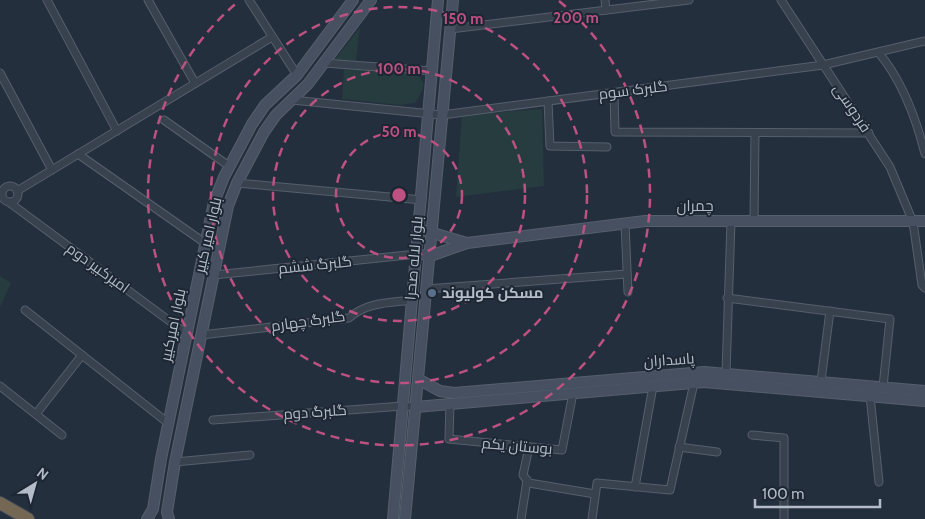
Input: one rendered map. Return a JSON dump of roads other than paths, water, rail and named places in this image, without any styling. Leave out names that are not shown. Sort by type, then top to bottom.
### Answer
[{"type":"highway","points":[[0,503],[28,519]]},
{"type":"main road","name":"بلوار امیرکبیر","points":[[147,519],[153,509],[168,423],[214,202],[229,166],[252,124],[266,105],[297,75],[353,0]]},
{"type":"main road","name":"بلوار امیر کبیر","points":[[169,519],[167,512],[175,462],[228,206],[237,183],[264,132],[276,115],[292,100],[324,63],[371,0]]},
{"type":"main road","name":"بلوار لاله صحرا","points":[[393,519],[420,230],[438,0]]},
{"type":"main road","name":"بلوار لاله صحرا","points":[[405,519],[453,0]]},
{"type":"main road","points":[[214,202],[228,206]]},
{"type":"main road","name":"چمران","points":[[417,254],[430,256],[467,243],[645,221],[925,221]]},
{"type":"main road","name":"چمران","points":[[420,230],[432,231],[467,243]]},
{"type":"main road","name":"پاسداران","points":[[416,407],[704,372],[925,391]]},
{"type":"main road","name":"پاسداران","points":[[418,380],[440,390],[454,393],[733,383],[925,401]]},
{"type":"street","points":[[47,0],[117,130]]},
{"type":"street","points":[[148,0],[196,83]]},
{"type":"street","points":[[249,0],[297,75]]},
{"type":"street","points":[[605,0],[606,10]]},
{"type":"street","points":[[450,29],[689,0]]},
{"type":"street","name":"فردوسی","points":[[781,0],[890,167],[913,222],[922,285],[925,288]]},
{"type":"street","points":[[17,191],[272,36]]},
{"type":"street","name":"گلبرک سوم","points":[[292,100],[442,115],[823,66],[925,41]]},
{"type":"street","points":[[879,53],[895,73],[920,134],[925,154]]},
{"type":"street","points":[[324,63],[433,71]]},
{"type":"street","points":[[0,73],[52,170]]},
{"type":"street","points":[[614,93],[615,132],[869,133]]},
{"type":"street","points":[[548,101],[550,146],[607,147]]},
{"type":"street","points":[[164,120],[229,166]]},
{"type":"street","points":[[754,221],[755,133]]},
{"type":"street","points":[[78,154],[205,243]]},
{"type":"street","points":[[237,183],[422,200]]},
{"type":"street","points":[[3,185],[14,187],[17,191],[17,199],[10,203],[1,196],[3,185]]},
{"type":"street","name":"امیرکبیر دوم","points":[[10,203],[187,334]]},
{"type":"street","points":[[726,373],[731,221]]},
{"type":"street","points":[[625,224],[628,292]]},
{"type":"street","name":"گلبرگ ششم","points":[[214,275],[417,254]]},
{"type":"street","points":[[426,289],[627,274]]},
{"type":"street","points":[[727,298],[890,318],[884,387]]},
{"type":"street","name":"گلبرگ چهارم","points":[[201,335],[349,318],[358,310],[375,304],[412,300]]},
{"type":"street","points":[[25,310],[168,423]]},
{"type":"street","points":[[821,381],[830,311]]},
{"type":"street","points":[[36,414],[82,355]]},
{"type":"street","points":[[592,519],[596,483],[670,490],[694,383]]},
{"type":"street","points":[[0,386],[62,435]]},
{"type":"street","points":[[635,486],[653,386]]},
{"type":"street","name":"بوستان یکم","points":[[450,403],[449,440],[562,450],[573,388]]},
{"type":"street","points":[[870,396],[879,482]]},
{"type":"street","name":"گلبرگ دوم","points":[[214,420],[403,406],[416,407]]},
{"type":"street","points":[[752,435],[784,438],[784,519]]},
{"type":"street","points":[[529,447],[523,474],[529,483],[595,494]]},
{"type":"street","points":[[679,447],[717,452]]},
{"type":"street","points":[[175,462],[250,455]]},
{"type":"street","points":[[521,519],[527,480]]},
{"type":"place","name":"مسکن کولیوند","points":[[432,293]]}]
